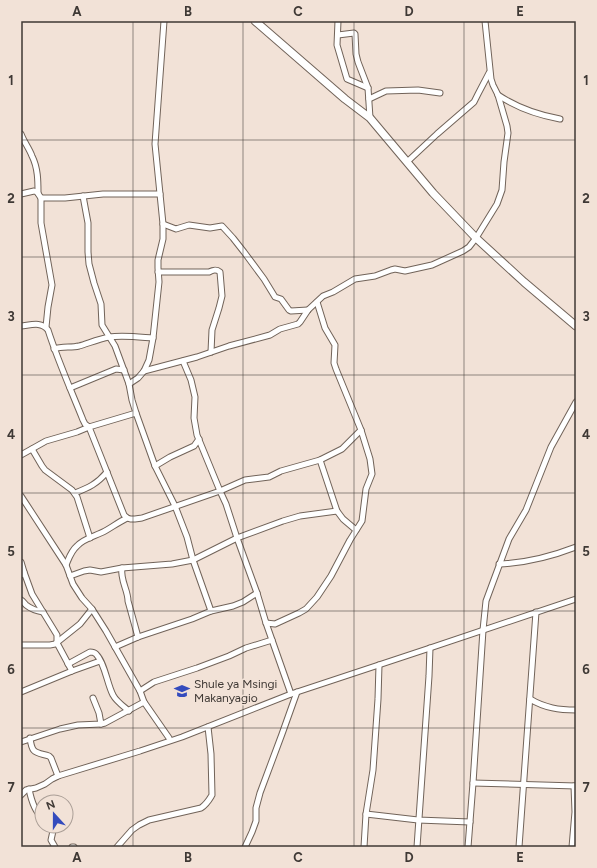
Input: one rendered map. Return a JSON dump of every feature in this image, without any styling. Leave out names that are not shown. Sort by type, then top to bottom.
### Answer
[{"type":"street","points":[[130,384],[138,378],[149,360],[159,282],[158,260],[163,239],[163,224],[155,144],[164,21]]},
{"type":"street","points":[[255,21],[345,99],[370,118],[433,194],[476,238],[524,282],[576,326]]},
{"type":"street","points":[[338,21],[337,45],[347,79],[368,88]]},
{"type":"street","points":[[144,370],[183,361],[229,346],[270,335],[280,329],[298,324],[308,310],[323,296],[355,280],[375,276],[395,269],[405,271],[432,265],[469,247],[497,204],[502,190],[508,133],[490,72],[485,21]]},
{"type":"street","points":[[338,35],[354,34],[358,62],[368,88],[370,118]]},
{"type":"street","points":[[407,162],[436,134],[474,102],[490,72]]},
{"type":"street","points":[[369,99],[386,90],[418,90],[440,93]]},
{"type":"street","points":[[498,95],[520,107],[549,117],[560,118]]},
{"type":"street","points":[[21,134],[33,158],[37,174],[40,196],[41,223],[52,284],[46,327],[85,424],[89,427],[111,484],[124,515],[127,518],[132,520],[142,518],[220,491],[245,480],[269,477],[281,471],[320,460],[342,449],[361,430]]},
{"type":"street","points":[[21,194],[34,191],[40,196],[160,194]]},
{"type":"street","points":[[83,196],[88,223],[89,264],[102,304],[102,325],[116,346],[130,384],[132,400],[136,413],[155,466],[175,506],[187,537],[193,560],[211,611]]},
{"type":"street","points":[[163,224],[176,229],[189,225],[210,228],[222,226],[244,252],[275,297],[281,299],[291,311],[308,310]]},
{"type":"street","points":[[158,272],[191,273],[209,272],[214,270],[220,272],[222,296],[212,330],[211,352]]},
{"type":"street","points":[[266,623],[275,624],[300,613],[317,597],[331,576],[362,521],[366,489],[372,474],[370,458],[361,430],[334,363],[335,345],[325,328],[317,302]]},
{"type":"street","points":[[21,326],[40,324],[46,327]]},
{"type":"street","points":[[54,348],[79,346],[110,337],[138,336],[153,338]]},
{"type":"street","points":[[183,361],[191,380],[195,397],[194,421],[199,439],[226,504],[272,640],[294,693],[282,734],[260,793],[256,808],[256,821],[244,847]]},
{"type":"street","points":[[70,388],[116,370],[124,370]]},
{"type":"street","points":[[468,847],[486,601],[509,540],[526,510],[551,447],[576,402]]},
{"type":"street","points":[[21,454],[46,441],[136,413]]},
{"type":"street","points":[[155,466],[194,446],[199,439]]},
{"type":"street","points":[[32,449],[45,470],[66,485],[77,497],[82,508],[90,538]]},
{"type":"street","points":[[320,460],[337,511],[356,530]]},
{"type":"street","points":[[74,493],[90,487],[101,479],[106,472]]},
{"type":"street","points":[[101,479],[111,484]]},
{"type":"street","points":[[21,496],[66,565],[73,584],[106,631],[140,691],[144,702],[169,738]]},
{"type":"street","points":[[70,576],[84,571],[101,572],[122,568],[172,564],[193,560],[237,538],[283,521],[300,516],[337,511]]},
{"type":"street","points":[[66,565],[77,545],[127,518]]},
{"type":"street","points":[[499,564],[516,564],[536,560],[576,547]]},
{"type":"street","points":[[122,568],[122,577],[138,637]]},
{"type":"street","points":[[22,569],[32,594],[57,635],[56,643],[72,671]]},
{"type":"street","points":[[115,647],[138,637],[211,611],[233,606],[257,593]]},
{"type":"street","points":[[21,795],[26,790],[45,784],[58,776],[182,737],[294,693],[576,599]]},
{"type":"street","points":[[21,600],[35,610],[43,612]]},
{"type":"street","points":[[21,644],[56,643],[80,624],[92,610]]},
{"type":"street","points":[[519,847],[536,612]]},
{"type":"street","points":[[140,691],[154,682],[197,668],[246,648],[272,640]]},
{"type":"street","points":[[417,847],[430,676],[430,648]]},
{"type":"street","points":[[68,664],[90,652],[96,654],[112,694],[128,710]]},
{"type":"street","points":[[21,692],[100,661]]},
{"type":"street","points":[[364,847],[366,814],[373,770],[379,665]]},
{"type":"street","points":[[92,698],[99,714],[100,724]]},
{"type":"street","points":[[530,699],[544,706],[576,710]]},
{"type":"street","points":[[21,742],[60,729],[78,725],[105,723],[144,702]]},
{"type":"street","points":[[118,847],[132,830],[139,825],[149,820],[201,808],[209,800],[212,794],[212,754],[208,727]]},
{"type":"street","points":[[30,738],[32,750],[51,758],[58,776]]},
{"type":"street","points":[[473,783],[575,786],[575,812],[572,847]]},
{"type":"street","points":[[29,789],[34,806]]},
{"type":"street","points":[[366,814],[418,820],[470,822]]},
{"type":"street","points":[[52,834],[51,840],[55,847]]},
{"type":"place","name":"Shule ya Msingi Makanyagio","points":[[182,691]]}]
